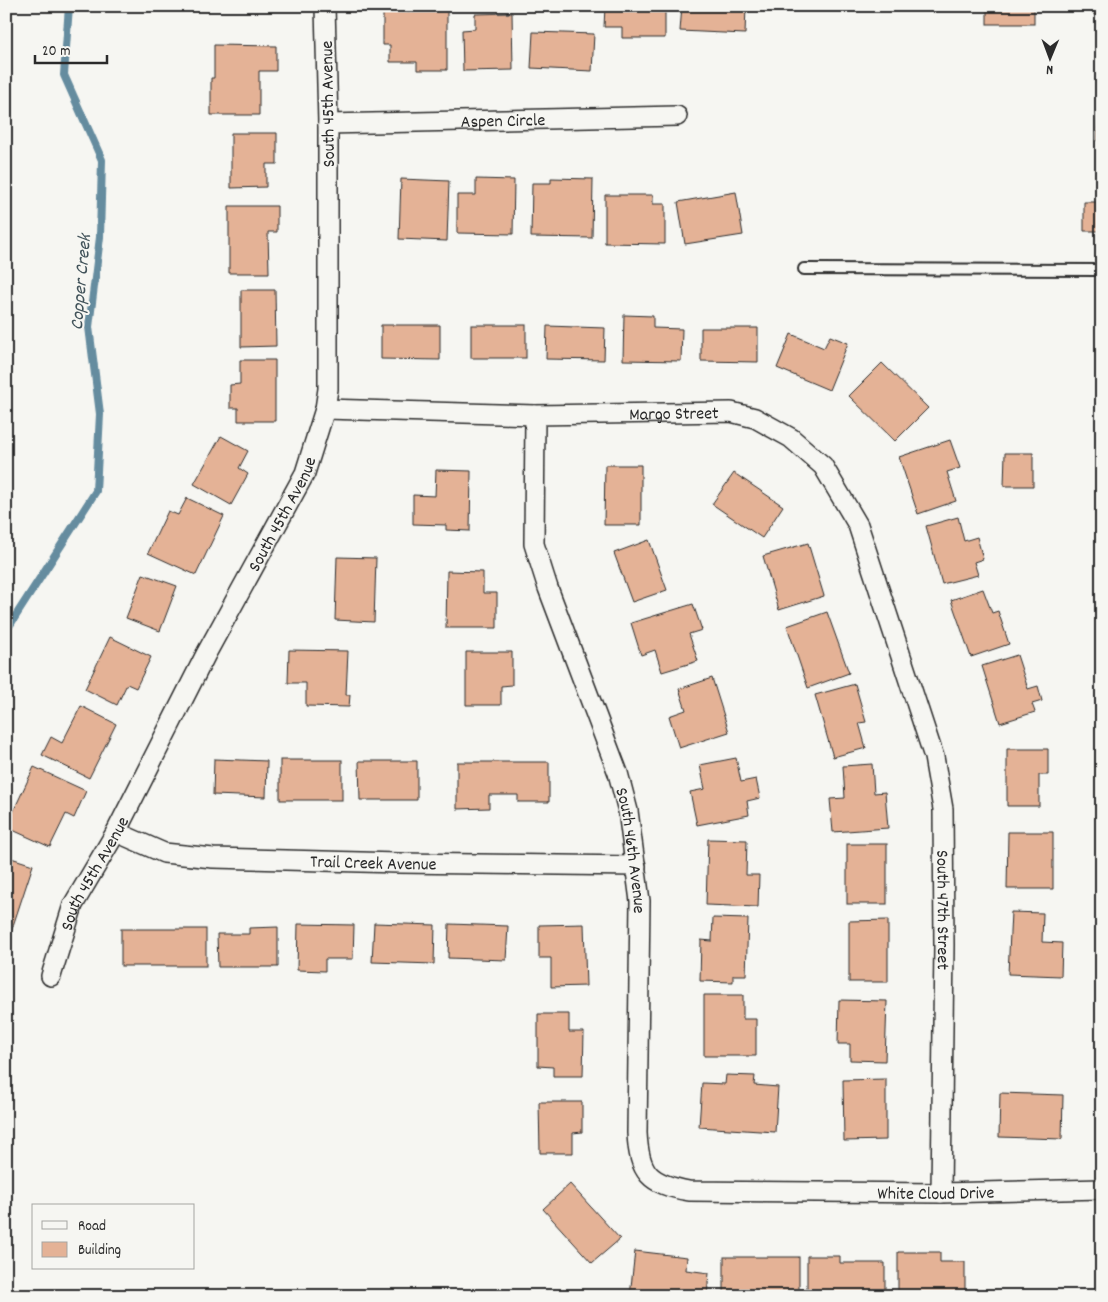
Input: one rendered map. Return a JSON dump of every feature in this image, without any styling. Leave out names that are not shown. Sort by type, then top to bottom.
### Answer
[{"type":"street","name":"South 45th Avenue","points":[[50,976],[73,905],[116,832],[206,654],[306,473],[325,409],[328,389],[328,124],[325,6]]},
{"type":"street","name":"Aspen Circle","points":[[328,124],[677,116]]},
{"type":"street","name":"Margo Street","points":[[325,409],[535,415],[731,412],[755,418],[791,438],[823,466],[858,524],[894,634]]},
{"type":"street","name":"South 46th Avenue","points":[[535,415],[534,544],[548,588],[618,773],[628,811],[636,866],[640,900],[637,1133],[642,1166],[653,1179],[667,1187],[689,1191],[770,1191]]},
{"type":"street","name":"South 47th Street","points":[[894,634],[934,757],[943,809],[944,945],[941,1193]]},
{"type":"street","name":"Trail Creek Avenue","points":[[116,832],[164,853],[213,858],[398,863],[636,866]]},
{"type":"street","name":"White Cloud Drive","points":[[770,1191],[941,1193],[1102,1189]]},
{"type":"lane","points":[[804,269],[1102,270]]},
{"type":"building","points":[[383,6],[407,6],[407,11],[447,11],[447,70],[417,70],[417,62],[390,62],[390,45],[383,45]]},
{"type":"building","points":[[605,6],[665,6],[665,38],[622,38],[622,27],[604,27]]},
{"type":"building","points":[[682,6],[746,6],[745,34],[680,31]]},
{"type":"building","points":[[987,6],[1034,6],[1034,24],[987,24]]},
{"type":"building","points":[[1095,6],[1102,6],[1102,15],[1094,15]]},
{"type":"building","points":[[512,13],[513,70],[463,71],[462,30],[475,29],[475,14]]},
{"type":"building","points":[[533,32],[594,34],[592,71],[531,68]]},
{"type":"building","points":[[214,45],[276,46],[276,71],[259,71],[259,115],[211,115],[211,78],[214,78]]},
{"type":"building","points":[[1098,92],[1102,92],[1102,141],[1097,141]]},
{"type":"building","points":[[231,133],[277,133],[277,164],[266,164],[266,187],[231,188]]},
{"type":"building","points":[[551,178],[593,179],[592,238],[531,237],[532,183],[551,183]]},
{"type":"building","points":[[401,179],[449,181],[447,241],[399,239]]},
{"type":"building","points":[[476,179],[514,180],[513,234],[457,233],[457,195],[476,195]]},
{"type":"building","points":[[1101,181],[1102,258],[1098,258],[1099,231],[1084,231],[1084,202],[1101,202]]},
{"type":"building","points":[[736,192],[743,235],[685,244],[678,202]]},
{"type":"building","points":[[605,195],[653,195],[653,204],[665,204],[665,244],[605,243]]},
{"type":"building","points":[[229,206],[277,206],[277,232],[268,232],[269,273],[229,273]]},
{"type":"building","points":[[241,290],[275,290],[276,346],[241,347]]},
{"type":"building","points":[[1100,299],[1102,299],[1102,386],[1101,386]]},
{"type":"building","points":[[624,315],[653,316],[653,328],[682,329],[681,361],[623,360]]},
{"type":"building","points":[[381,325],[440,325],[440,360],[381,359]]},
{"type":"building","points":[[471,325],[526,325],[526,358],[471,358]]},
{"type":"building","points":[[547,326],[605,328],[604,360],[546,359]]},
{"type":"building","points":[[701,328],[758,328],[758,362],[701,361]]},
{"type":"building","points":[[791,334],[824,348],[830,336],[848,343],[829,390],[777,368]]},
{"type":"building","points":[[240,360],[275,360],[275,421],[238,421],[238,408],[230,408],[230,385],[240,384]]},
{"type":"building","points":[[882,363],[928,408],[895,441],[849,396]]},
{"type":"building","points":[[221,436],[248,451],[239,468],[248,474],[231,505],[194,484]]},
{"type":"building","points":[[950,440],[960,468],[947,472],[956,501],[918,514],[899,457]]},
{"type":"building","points":[[1005,453],[1033,453],[1033,486],[1004,486]]},
{"type":"building","points":[[605,465],[641,465],[641,525],[604,525]]},
{"type":"building","points":[[436,470],[471,471],[470,531],[446,530],[446,525],[413,524],[413,495],[435,496]]},
{"type":"building","points":[[734,473],[783,506],[762,538],[712,504]]},
{"type":"building","points":[[187,498],[224,516],[196,575],[148,553],[168,511],[178,515]]},
{"type":"building","points":[[958,517],[964,541],[977,537],[983,559],[974,562],[978,575],[942,584],[926,526]]},
{"type":"building","points":[[649,540],[667,590],[632,602],[614,553]]},
{"type":"building","points":[[808,543],[824,596],[779,610],[763,556]]},
{"type":"building","points":[[337,557],[376,558],[374,622],[335,620]]},
{"type":"building","points":[[447,571],[483,572],[483,593],[497,593],[497,628],[446,628]]},
{"type":"building","points":[[143,574],[177,586],[160,631],[126,618]]},
{"type":"building","points":[[983,589],[992,613],[998,611],[1009,644],[971,657],[951,600]]},
{"type":"building","points":[[693,604],[702,630],[689,634],[698,661],[662,672],[655,650],[641,655],[631,623]]},
{"type":"building","points":[[827,612],[849,673],[808,688],[787,626]]},
{"type":"building","points":[[110,637],[151,657],[136,688],[127,684],[117,705],[85,689]]},
{"type":"building","points":[[289,650],[348,651],[346,695],[350,695],[349,707],[306,706],[306,683],[288,683]]},
{"type":"building","points":[[466,652],[512,652],[512,685],[501,686],[501,705],[466,705]]},
{"type":"building","points":[[1017,655],[1028,689],[1038,686],[1042,701],[1032,704],[1035,712],[1000,723],[982,666]]},
{"type":"building","points":[[712,678],[729,732],[679,748],[669,716],[686,710],[679,689]]},
{"type":"building","points":[[855,684],[866,722],[859,723],[866,748],[833,757],[815,695]]},
{"type":"building","points":[[81,706],[116,724],[89,778],[42,755],[51,737],[62,743]]},
{"type":"building","points":[[1007,749],[1048,749],[1048,775],[1039,775],[1039,806],[1007,806]]},
{"type":"building","points":[[736,758],[741,782],[756,779],[760,798],[747,801],[749,815],[697,825],[690,792],[705,789],[700,765]]},
{"type":"building","points":[[214,759],[267,761],[266,797],[213,795]]},
{"type":"building","points":[[280,760],[342,760],[342,800],[280,800]]},
{"type":"building","points":[[359,761],[417,761],[417,800],[360,800]]},
{"type":"building","points":[[457,762],[549,762],[549,802],[518,802],[518,795],[489,795],[489,808],[457,809]]},
{"type":"building","points":[[872,764],[874,793],[885,792],[888,828],[833,832],[830,799],[845,798],[843,766]]},
{"type":"building","points":[[34,767],[86,791],[74,818],[66,814],[50,847],[6,827]]},
{"type":"building","points":[[1008,832],[1053,832],[1053,889],[1007,889]]},
{"type":"building","points":[[708,839],[747,840],[746,875],[759,875],[758,907],[706,905]]},
{"type":"building","points":[[847,844],[887,844],[887,904],[847,904]]},
{"type":"building","points":[[8,857],[33,865],[6,947],[6,861]]},
{"type":"building","points":[[1011,912],[1043,913],[1042,942],[1062,943],[1061,976],[1008,974]]},
{"type":"building","points":[[713,918],[748,919],[746,975],[733,975],[733,982],[700,981],[701,940],[712,941]]},
{"type":"building","points":[[888,920],[888,982],[849,982],[849,921]]},
{"type":"building","points":[[374,923],[435,925],[434,964],[372,962]]},
{"type":"building","points":[[298,924],[354,925],[353,959],[325,959],[325,971],[297,970]]},
{"type":"building","points":[[449,924],[508,926],[506,960],[448,958]]},
{"type":"building","points":[[584,924],[586,986],[551,987],[551,958],[539,958],[539,925]]},
{"type":"building","points":[[278,927],[278,967],[218,967],[217,934],[249,934],[249,928]]},
{"type":"building","points":[[121,929],[206,929],[206,966],[121,966]]},
{"type":"building","points":[[704,995],[743,995],[743,1019],[756,1019],[756,1056],[704,1056]]},
{"type":"building","points":[[839,1000],[887,1001],[885,1061],[850,1060],[850,1044],[838,1044]]},
{"type":"building","points":[[538,1014],[569,1014],[569,1032],[584,1032],[583,1076],[553,1076],[553,1067],[538,1066]]},
{"type":"building","points":[[726,1075],[755,1076],[754,1085],[778,1087],[775,1132],[699,1127],[702,1083],[725,1084]]},
{"type":"building","points":[[886,1079],[886,1140],[844,1141],[843,1080]]},
{"type":"building","points":[[1000,1093],[1063,1095],[1062,1139],[999,1137]]},
{"type":"building","points":[[539,1102],[582,1102],[582,1132],[573,1133],[573,1153],[540,1153]]},
{"type":"building","points":[[570,1184],[620,1239],[592,1263],[543,1209]]},
{"type":"building","points":[[635,1251],[687,1257],[686,1270],[709,1273],[707,1296],[630,1296]]},
{"type":"building","points":[[898,1252],[940,1252],[940,1262],[965,1262],[965,1296],[898,1296]]},
{"type":"building","points":[[807,1256],[840,1256],[840,1263],[885,1263],[885,1296],[807,1296]]},
{"type":"building","points":[[724,1257],[799,1257],[799,1296],[724,1296]]},
{"type":"waterway","name":"Copper Creek","points":[[6,631],[96,491],[100,414],[89,327],[100,237],[102,160],[64,75],[69,6]]}]
